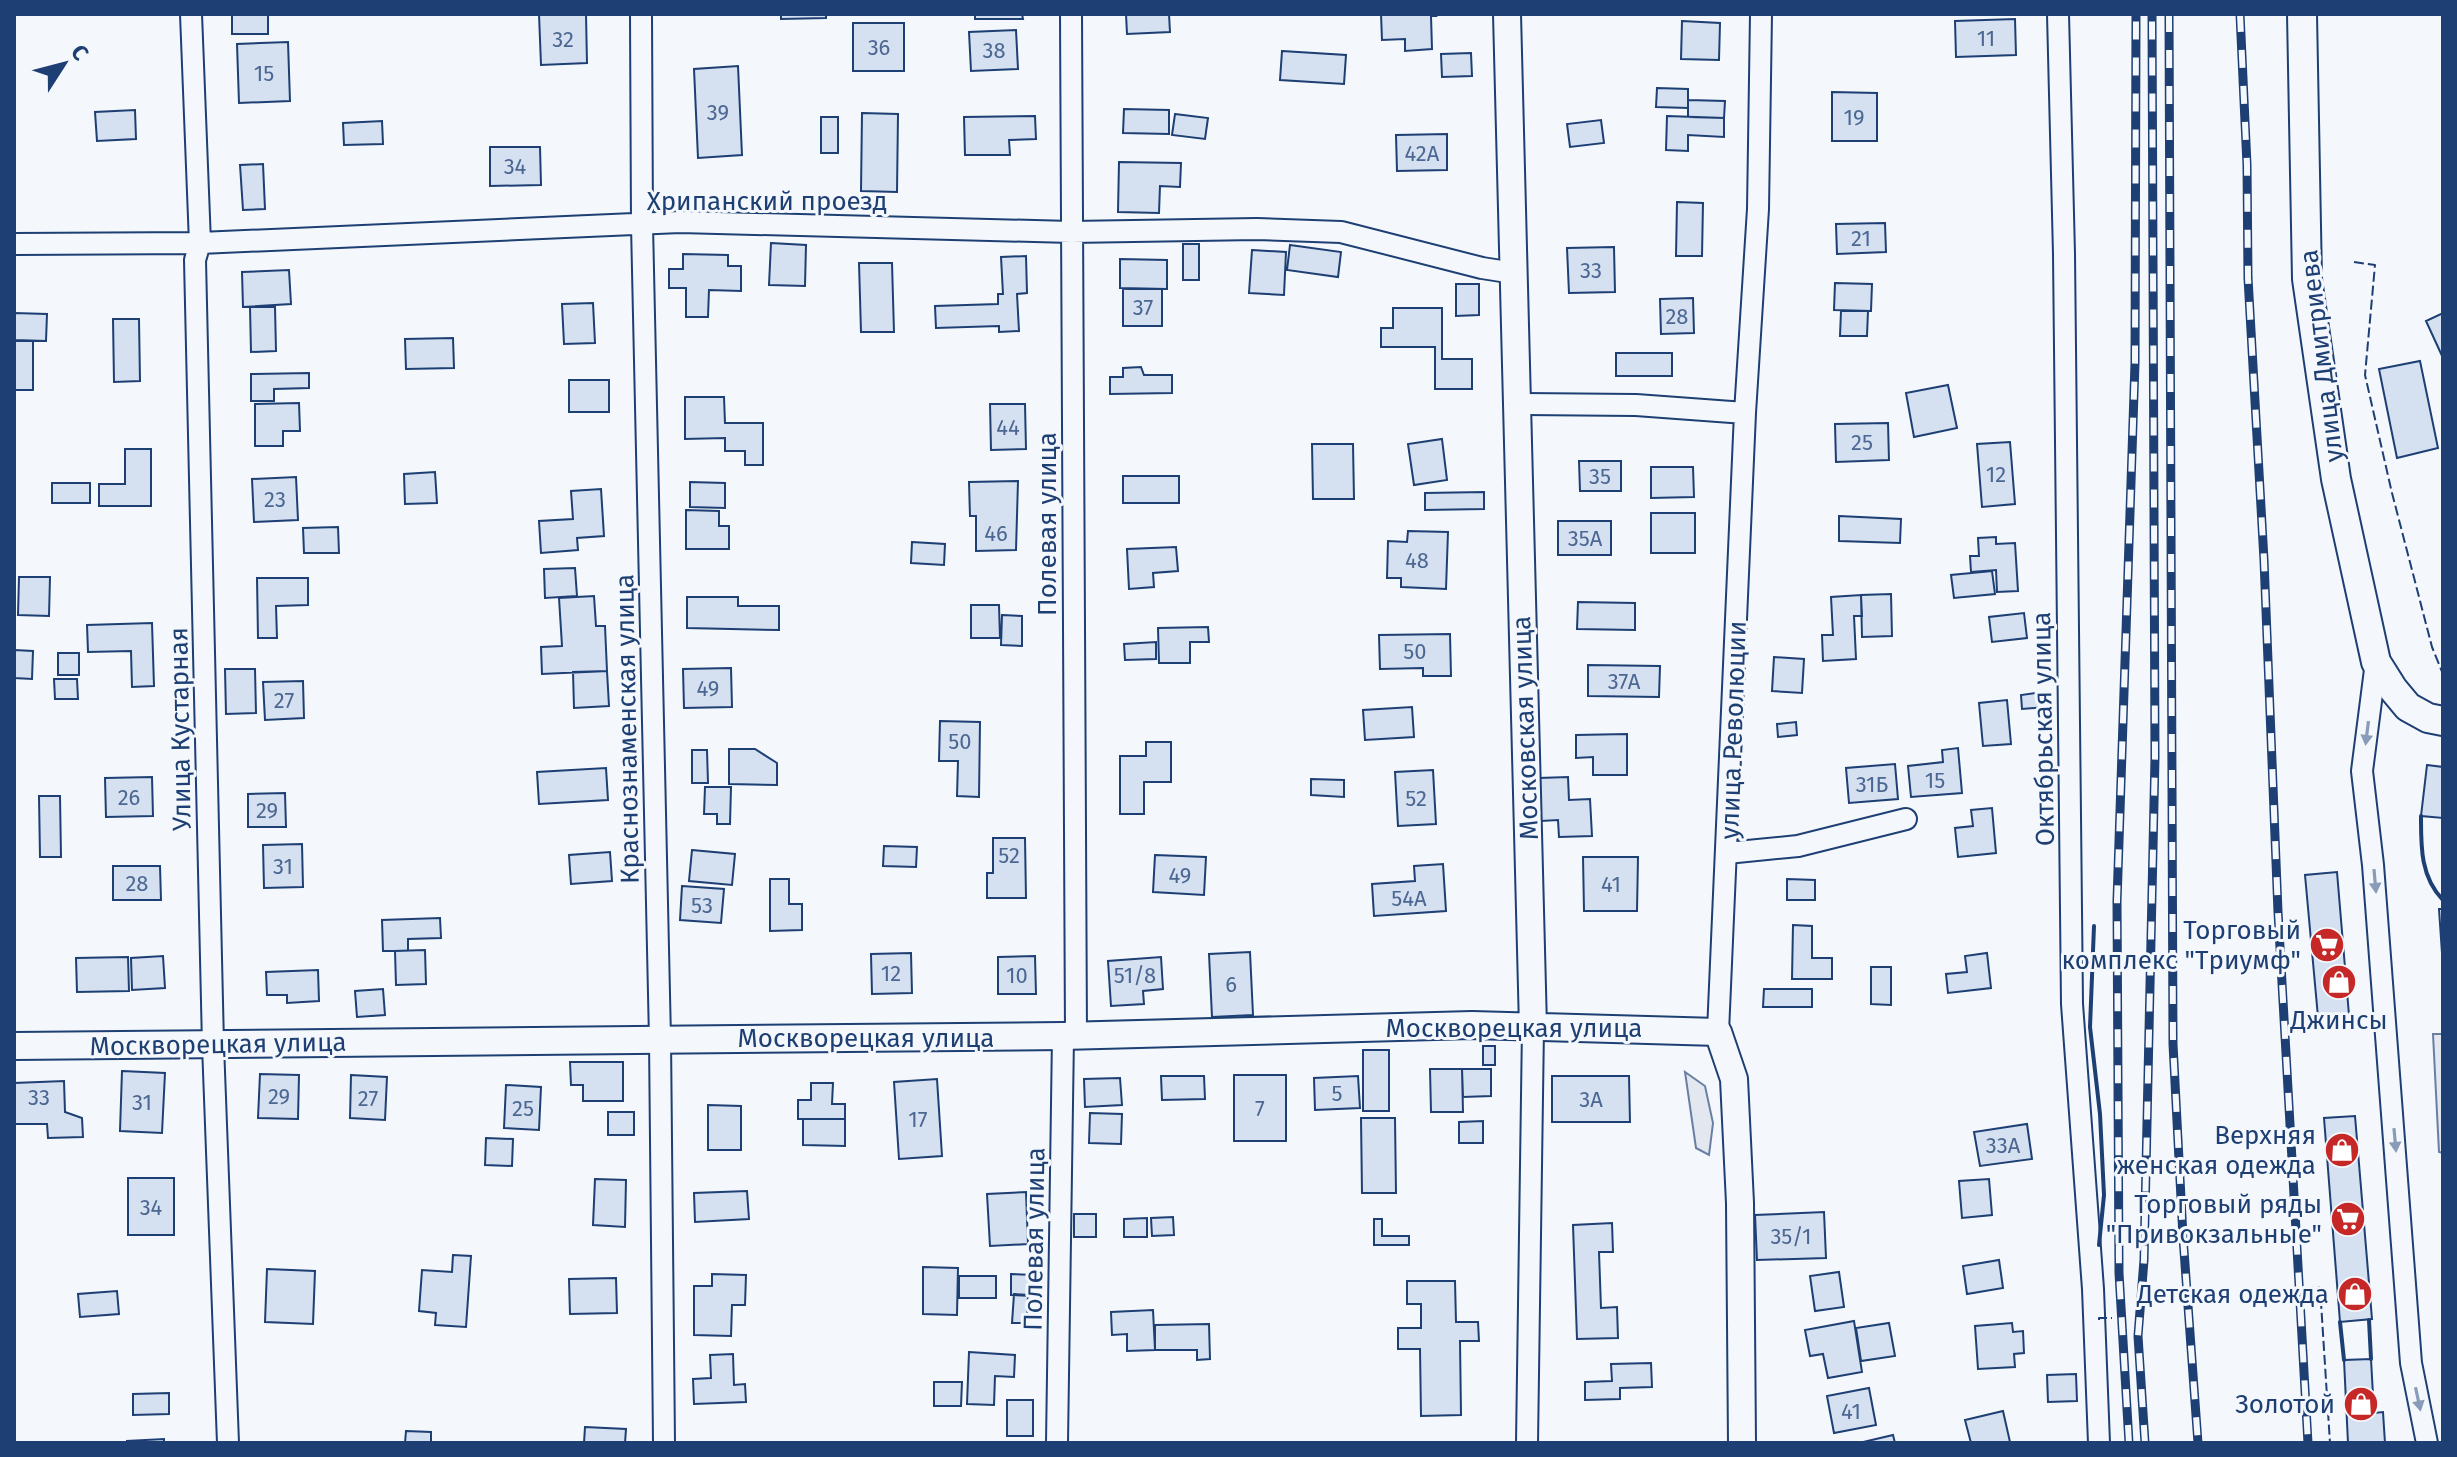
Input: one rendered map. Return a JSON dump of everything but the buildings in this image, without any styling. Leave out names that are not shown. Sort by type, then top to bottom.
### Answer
[{"type":"main road","name":"улица Дмитриева","points":[[2302,14],[2307,279],[2336,479],[2376,662]]},
{"type":"main road","points":[[2376,662],[2408,707],[2428,718],[2443,721]]},
{"type":"street","name":"Улица Кустарная","points":[[191,14],[200,243],[195,260],[213,1045],[228,1443]]},
{"type":"street","name":"Краснознаменская улица","points":[[641,14],[642,225],[660,1039],[664,1443]]},
{"type":"street","name":"Полевая улица","points":[[1057,1443],[1069,1035],[1071,14]]},
{"type":"street","name":"Московская улица","points":[[1507,14],[1533,1027],[1527,1443]]},
{"type":"street","name":"улица Революции","points":[[1742,1443],[1740,1203],[1734,1079],[1718,1032],[1745,413],[1758,209],[1761,14]]},
{"type":"street","name":"Октябрьская улица","points":[[2058,14],[2064,254],[2072,1004],[2093,1289],[2099,1443]]},
{"type":"street","name":"Хрипанский проезд","points":[[14,244],[200,243],[680,222],[1071,232],[1257,229],[1341,232],[1482,268],[1514,273]]},
{"type":"street","points":[[1516,404],[1636,405],[1745,413]]},
{"type":"street","points":[[2376,662],[2362,771],[2373,865],[2411,1363],[2427,1443]]},
{"type":"street","points":[[1727,853],[1798,846],[1906,819]]},
{"type":"street","name":"Москворецкая улица","points":[[14,1046],[1069,1035],[1472,1025],[1718,1032]]},
{"type":"shaded area","points":[[2433,1034],[2443,1034],[2443,1153],[2439,1152]]},
{"type":"shaded area","points":[[1685,1072],[1705,1086],[1713,1123],[1709,1155],[1696,1148]]},
{"type":"railway","points":[[2129,1443],[2119,1273],[2117,901],[2135,363],[2136,14]]},
{"type":"railway","points":[[2145,1443],[2138,1336],[2144,1260],[2155,757],[2152,14]]},
{"type":"railway","points":[[2169,14],[2173,1044],[2198,1443]]},
{"type":"railway","points":[[2240,14],[2247,165],[2248,278],[2264,560],[2278,912],[2308,1443]]},
{"type":"fence","points":[[2354,262],[2375,265],[2365,375],[2432,647],[2443,674]]},
{"type":"fence","points":[[2155,1239],[2176,1238]]},
{"type":"fence","points":[[2304,1288],[2320,1287],[2330,1443]]},
{"type":"fence","points":[[2099,1320],[2112,1318]]},
{"type":"wall","points":[[2421,816],[2426,871],[2443,900]]},
{"type":"wall","points":[[2094,926],[2090,1027],[2100,1114],[2104,1195],[2099,1245]]},
{"type":"wall","points":[[2369,1320],[2371,1359]]},
{"type":"wall","points":[[2340,1322],[2344,1360]]},
{"type":"place","name":"Торговый комплекс \"Триумф\"","points":[[2327,945]]},
{"type":"place","name":"Джинсы","points":[[2339,982]]},
{"type":"place","name":"Верхняя женская одежда","points":[[2342,1150]]},
{"type":"place","name":"Торговый ряды \"Привокзальные\"","points":[[2348,1219]]},
{"type":"place","name":"Детская одежда","points":[[2355,1294]]},
{"type":"place","name":"Золотой","points":[[2361,1404]]}]
